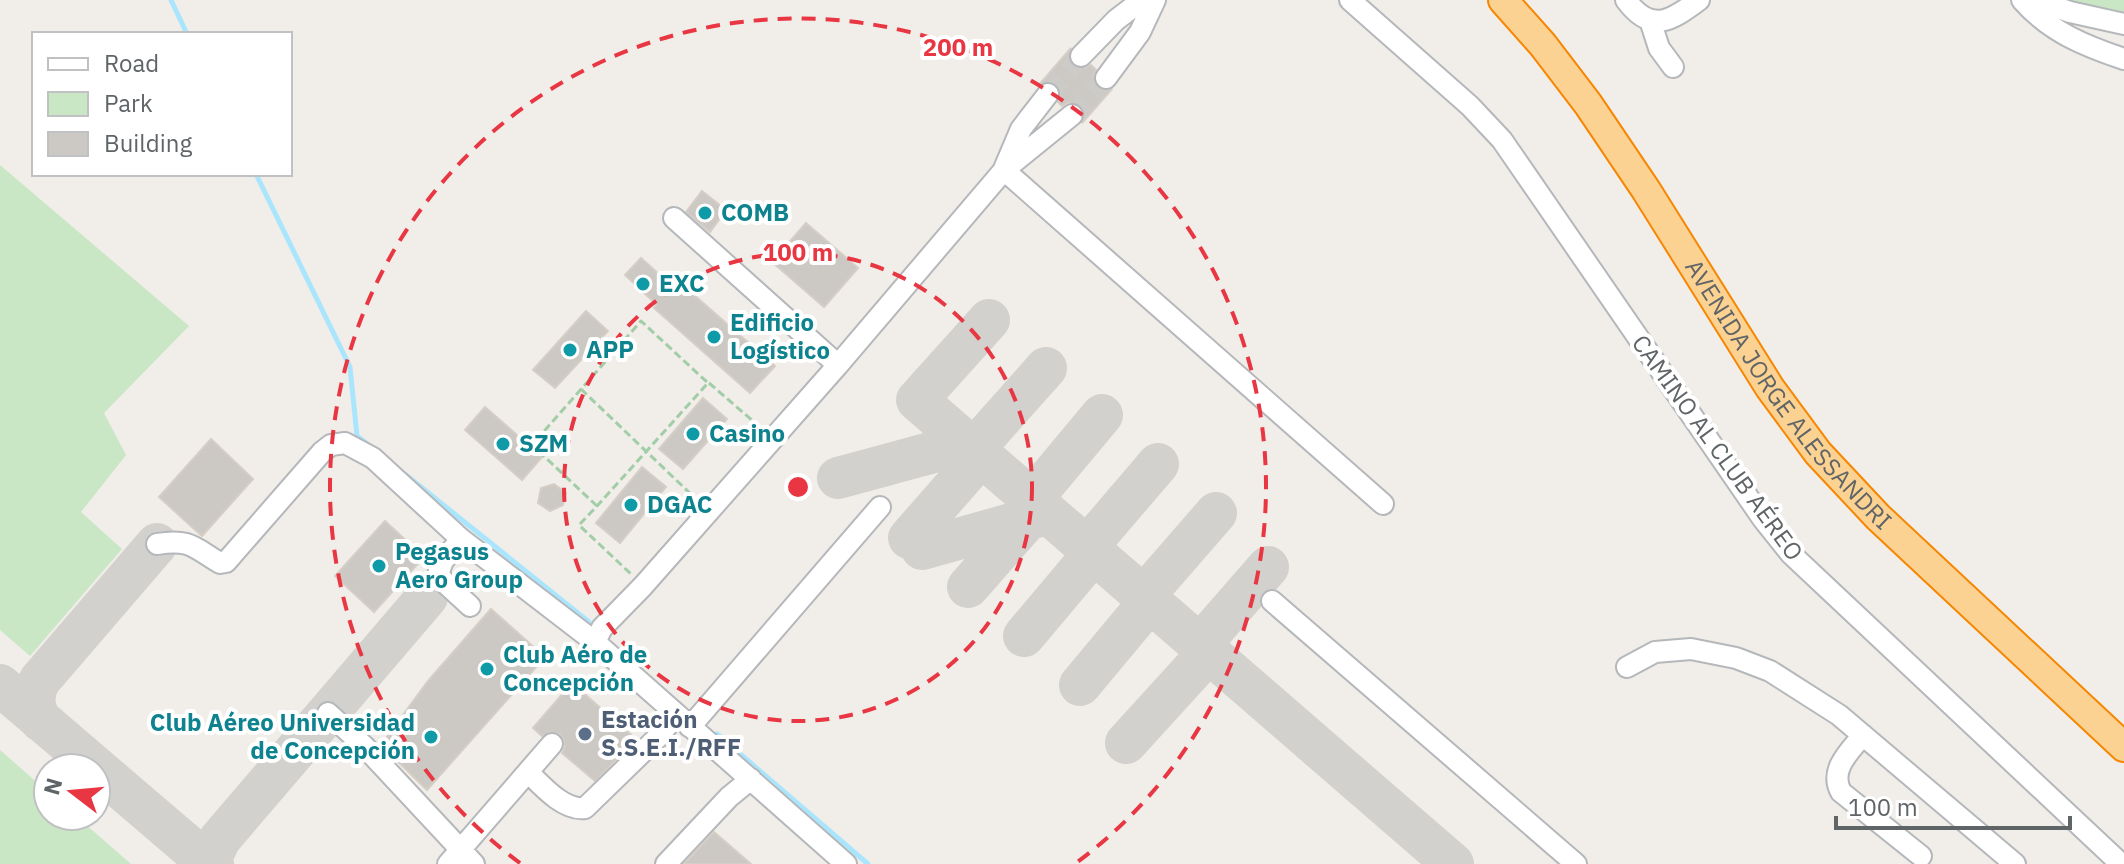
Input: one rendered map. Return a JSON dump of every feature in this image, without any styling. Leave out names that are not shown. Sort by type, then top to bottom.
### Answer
[{"type":"highway","name":"AVENIDA JORGE ALESSANDRI","points":[[1503,0],[1559,65],[1603,126],[1733,332],[1818,453],[1878,517],[2124,747]]},
{"type":"street","points":[[1081,56],[1116,20],[1142,0]]},
{"type":"street","points":[[1106,78],[1140,32],[1155,0]]},
{"type":"street","name":"CAMINO AL CLUB AÉREO","points":[[1350,0],[1470,106],[1502,140],[1763,519],[1791,554],[2121,864]]},
{"type":"street","points":[[1626,0],[1637,13],[1650,20],[1669,20],[1699,0]]},
{"type":"street","points":[[2022,0],[2044,22],[2069,38],[2124,59]]},
{"type":"street","points":[[2035,0],[2070,12],[2124,24]]},
{"type":"street","points":[[1650,20],[1659,48],[1673,67]]},
{"type":"street","points":[[1004,170],[1021,129],[1048,94]]},
{"type":"street","points":[[595,642],[602,628],[643,586],[838,365],[1004,170],[1072,115]]},
{"type":"street","points":[[1004,170],[1383,504]]},
{"type":"street","points":[[674,218],[838,365]]},
{"type":"street","points":[[157,544],[184,542],[198,547],[220,563],[226,562],[331,445],[352,445],[373,458],[461,539],[595,642],[751,779],[838,862]]},
{"type":"street","points":[[528,772],[574,809],[585,808],[658,737],[683,721],[880,507]]},
{"type":"street","points":[[461,539],[443,561],[438,574],[470,606]]},
{"type":"street","points":[[1272,601],[1576,864]]},
{"type":"street","points":[[1627,667],[1655,652],[1691,649],[1736,658],[1770,671],[1839,715],[2015,864]]},
{"type":"street","points":[[328,713],[364,746],[461,860],[552,744]]},
{"type":"street","points":[[1863,735],[1843,759],[1838,771],[1841,792],[1921,856]]},
{"type":"street","points":[[666,864],[729,797],[751,779]]},
{"type":"path","points":[[597,506],[532,445],[641,321],[772,439]]},
{"type":"path","points":[[643,586],[579,525],[708,383]]},
{"type":"path","points":[[581,389],[708,511]]},
{"type":"green space","points":[[2057,0],[2124,0],[2124,15]]},
{"type":"green space","points":[[0,165],[189,326],[104,413],[126,455],[81,512],[122,549],[30,656],[0,630]]},
{"type":"green space","points":[[0,750],[32,778],[32,832],[94,832],[131,864],[0,864]]},
{"type":"building","points":[[1071,48],[1068,59],[1071,65],[1079,69],[1091,65],[1096,70],[1093,77],[1098,88],[1111,90],[1082,123],[1083,108],[1069,102],[1062,106],[1058,102],[1061,95],[1056,84],[1049,81],[1038,86]]},
{"type":"building","name":"COMB","points":[[702,191],[726,210],[710,232],[686,212]]},
{"type":"building","points":[[806,223],[858,268],[824,307],[772,262]]},
{"type":"building","name":"Edificio Logístico","points":[[641,258],[673,287],[678,281],[775,366],[750,393],[654,308],[657,305],[625,275]]},
{"type":"building","name":"APP","points":[[586,311],[608,331],[555,388],[533,370]]},
{"type":"building","name":"Casino","points":[[703,398],[727,419],[683,469],[659,449]]},
{"type":"building","name":"SZM","points":[[485,407],[542,457],[522,480],[465,430]]},
{"type":"building","points":[[211,439],[253,479],[202,536],[159,497]]},
{"type":"building","name":"DGAC","points":[[642,467],[666,487],[620,543],[596,523]]},
{"type":"building","points":[[554,484],[566,493],[563,505],[550,511],[538,503],[541,488]]},
{"type":"building","name":"Pegasus Aero Group","points":[[385,521],[424,557],[374,612],[335,576]]},
{"type":"building","points":[[491,609],[545,657],[427,790],[381,745],[428,681]]},
{"type":"building","name":"Estación S.S.E.I./RFF","points":[[572,683],[636,739],[595,781],[562,753],[565,747],[560,734],[549,732],[542,736],[533,728]]},
{"type":"building","points":[[714,832],[751,864],[684,864]]},
{"type":"waterway","points":[[171,0],[186,32]]},
{"type":"waterway","points":[[257,176],[350,367],[357,436],[370,446]]},
{"type":"waterway","points":[[406,475],[589,622]]},
{"type":"waterway","points":[[717,734],[868,864]]},
{"type":"taxiway","points":[[989,320],[917,400],[1453,864]]},
{"type":"taxiway","points":[[974,449],[1046,368]]},
{"type":"taxiway","points":[[1031,500],[1102,415]]},
{"type":"taxiway","points":[[838,478],[967,443]]},
{"type":"taxiway","points":[[909,538],[981,456]]},
{"type":"taxiway","points":[[1087,547],[1158,464]]},
{"type":"taxiway","points":[[1143,597],[1216,513]]},
{"type":"taxiway","points":[[922,549],[1047,514]]},
{"type":"taxiway","points":[[968,587],[1028,519]]},
{"type":"taxiway","points":[[41,721],[34,700],[40,680],[157,544]]},
{"type":"taxiway","points":[[1024,636],[1093,554]]},
{"type":"taxiway","points":[[1200,645],[1268,567]]},
{"type":"taxiway","points":[[213,864],[212,856],[220,839],[427,597]]},
{"type":"taxiway","points":[[1080,685],[1150,601]]},
{"type":"taxiway","points":[[1126,743],[1208,653]]},
{"type":"taxiway","points":[[0,685],[209,864]]},
{"type":"tunnel","points":[[1048,94],[1081,56]]},
{"type":"tunnel","points":[[1072,115],[1106,78]]},
{"type":"place","name":"COMB","points":[[705,213]]},
{"type":"place","name":"EXC","points":[[643,284]]},
{"type":"place","name":"Edificio Logístico","points":[[714,337]]},
{"type":"place","name":"APP","points":[[570,350]]},
{"type":"place","name":"Casino","points":[[693,434]]},
{"type":"place","name":"SZM","points":[[503,444]]},
{"type":"place","name":"DGAC","points":[[631,505]]},
{"type":"place","name":"Pegasus Aero Group","points":[[379,566]]},
{"type":"place","name":"Club Aéro de Concepción","points":[[487,669]]},
{"type":"place","name":"Estación S.S.E.I./RFF","points":[[585,734]]},
{"type":"place","name":"Club Aéreo Universidad de Concepción","points":[[431,737]]}]
